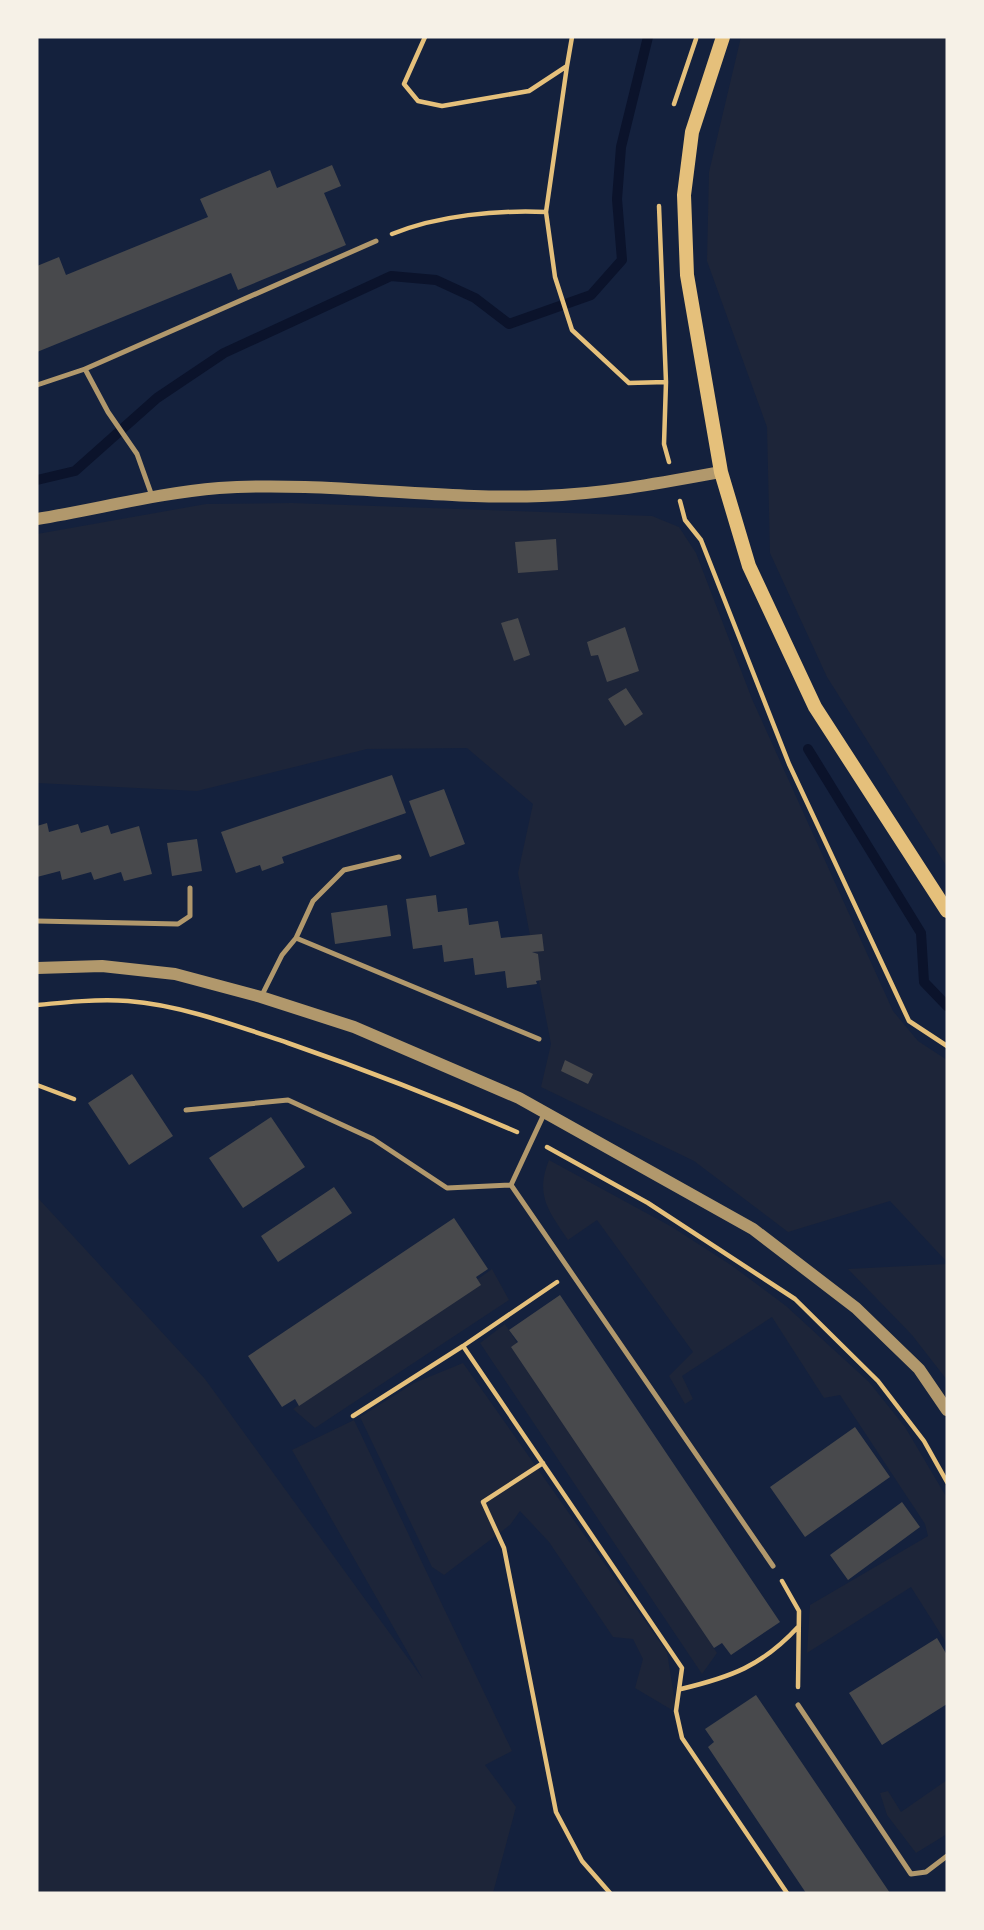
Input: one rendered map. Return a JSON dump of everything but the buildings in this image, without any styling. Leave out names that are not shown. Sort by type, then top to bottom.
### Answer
[{"type":"main road","points":[[723,37],[692,132],[684,195],[687,275],[720,472],[750,566],[815,707],[947,911]]},
{"type":"street","points":[[37,519],[152,496],[218,488],[277,486],[539,497],[598,493],[720,472]]},
{"type":"street","points":[[37,968],[103,966],[175,974],[261,997],[354,1027],[519,1098],[753,1229],[856,1308],[919,1369],[947,1410]]},
{"type":"lane","points":[[37,385],[85,369],[376,241]]},
{"type":"lane","points":[[85,369],[108,412],[137,454],[152,496]]},
{"type":"lane","points":[[261,997],[282,954],[296,938],[313,901],[344,870],[399,857]]},
{"type":"lane","points":[[37,921],[177,924],[190,916],[190,888]]},
{"type":"lane","points":[[296,938],[539,1039]]},
{"type":"lane","points":[[186,1110],[288,1100],[373,1139],[447,1188],[511,1185]]},
{"type":"lane","points":[[511,1185],[544,1112]]},
{"type":"lane","points":[[511,1185],[773,1566]]},
{"type":"lane","points":[[798,1705],[911,1874],[926,1872],[947,1856]]},
{"type":"path","points":[[425,37],[404,84],[418,101],[442,106],[529,91],[568,66]]},
{"type":"path","points":[[572,37],[546,212],[555,277],[572,330],[629,383],[666,382]]},
{"type":"path","points":[[376,241],[406,229],[464,217],[510,210],[546,212]]},
{"type":"path","points":[[37,1085],[74,1099]]},
{"type":"path","points":[[353,1416],[572,1272]]},
{"type":"path","points":[[463,1346],[682,1668],[676,1711],[682,1738],[787,1893]]},
{"type":"path","points":[[543,1462],[483,1502],[504,1548],[555,1812],[582,1861],[610,1893]]},
{"type":"path","points":[[773,1566],[799,1611],[798,1705]]},
{"type":"path","points":[[681,1689],[721,1680],[749,1669],[783,1642],[799,1625]]},
{"type":"shaded area","points":[[741,37],[947,37],[947,867],[827,677],[770,553],[767,427],[707,261],[709,172]]},
{"type":"shaded area","points":[[292,503],[652,516],[679,527],[696,553],[752,699],[893,1011],[918,1041],[947,1060],[947,1262],[890,1201],[788,1232],[694,1161],[541,1087],[551,1044],[518,873],[533,804],[467,748],[367,749],[197,791],[37,783],[37,534],[206,504]]},
{"type":"shaded area","points":[[549,1160],[672,1227],[731,1265],[786,1306],[869,1382],[905,1427],[947,1498],[947,1644],[911,1587],[807,1653],[810,1605],[928,1536],[925,1524],[840,1395],[824,1398],[772,1317],[682,1376],[693,1399],[685,1404],[669,1376],[693,1352],[597,1220],[568,1240],[546,1202],[543,1183]]},
{"type":"shaded area","points":[[37,1197],[205,1379],[423,1679],[292,1450],[354,1420],[512,1751],[485,1765],[516,1807],[493,1893],[37,1893]]},
{"type":"shaded area","points":[[947,1264],[947,1380],[912,1335],[848,1269]]},
{"type":"shaded area","points":[[492,1269],[509,1300],[315,1428],[293,1409]]},
{"type":"shaded area","points":[[505,1324],[717,1653],[702,1674],[480,1343]]},
{"type":"shaded area","points":[[463,1363],[667,1652],[675,1703],[672,1710],[635,1688],[643,1659],[633,1639],[613,1637],[549,1542],[520,1511],[510,1525],[444,1575],[432,1567],[360,1417],[414,1383]]},
{"type":"shaded area","points":[[947,1780],[947,1834],[916,1853],[887,1815],[880,1793],[888,1791],[901,1812]]},
{"type":"waterway","points":[[37,480],[75,471],[157,398],[224,353],[391,276],[436,280],[475,298],[509,324],[591,295],[622,260],[617,199],[621,147],[648,37]]},
{"type":"waterway","points":[[808,749],[921,933],[924,982],[947,1006]]}]
